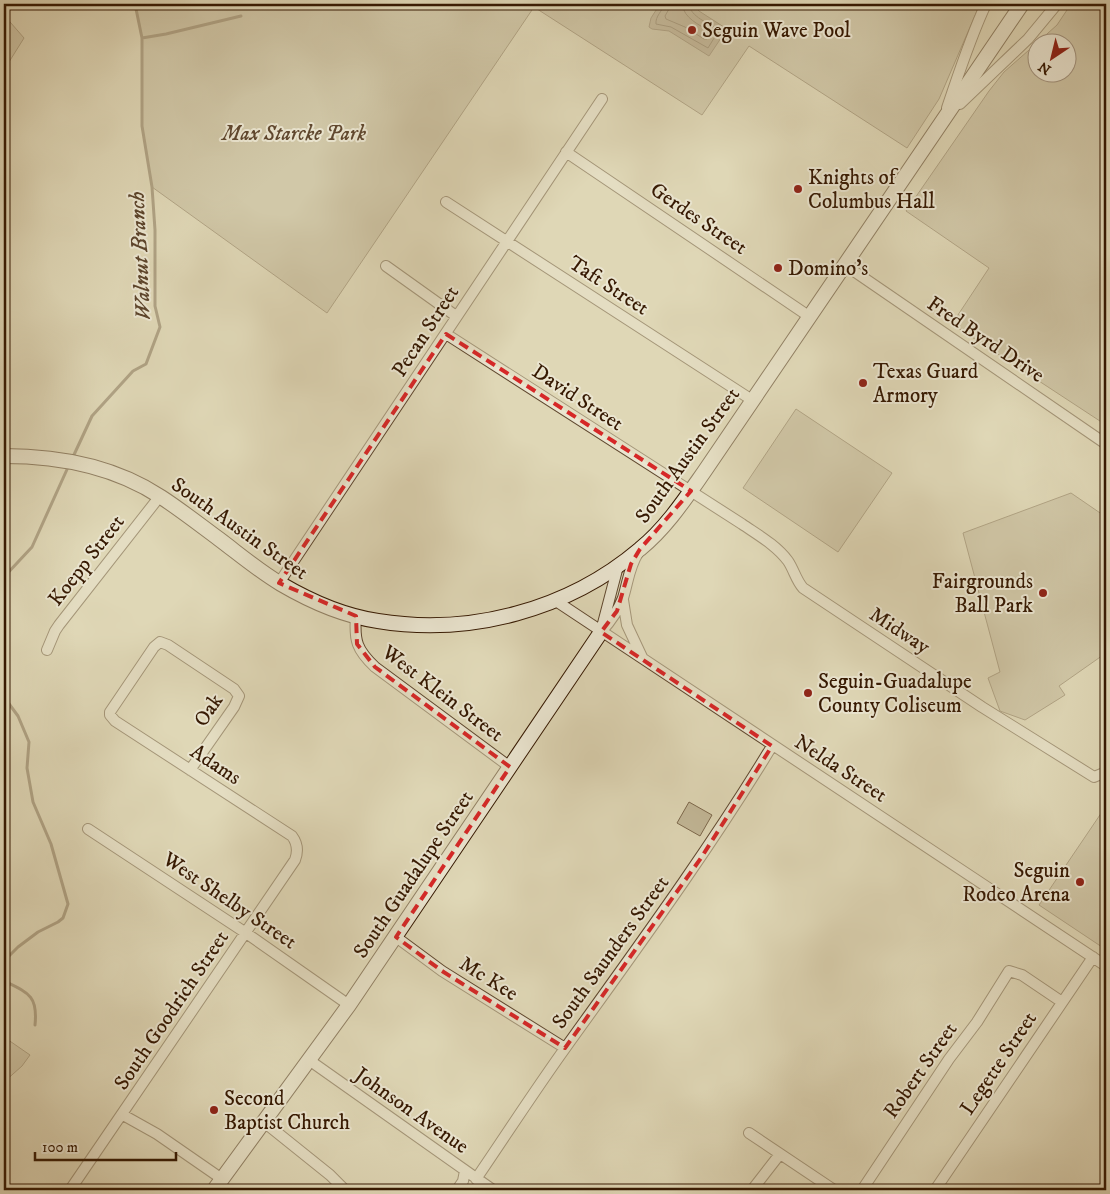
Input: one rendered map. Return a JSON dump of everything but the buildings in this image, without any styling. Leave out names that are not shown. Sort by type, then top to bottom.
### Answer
[{"type":"main road","name":"South Austin Street","points":[[4,456],[76,462],[122,477],[160,496],[279,583],[306,598],[356,616],[406,625],[456,625],[480,623],[556,601],[589,585],[640,549],[655,536],[691,491],[941,126],[1020,5]]},
{"type":"main road","name":"South Guadalupe Street","points":[[218,1185],[349,1005],[601,632]]},
{"type":"street","points":[[941,126],[957,82],[962,60],[986,4]]},
{"type":"street","points":[[941,126],[981,82],[1028,39],[1057,4]]},
{"type":"street","name":"Pecan Street","points":[[279,583],[602,99]]},
{"type":"street","name":"Gerdes Street","points":[[566,152],[810,316]]},
{"type":"street","name":"Taft Street","points":[[446,202],[752,400]]},
{"type":"street","name":"Fred Byrd Drive","points":[[845,265],[1106,444]]},
{"type":"street","points":[[386,266],[456,316]]},
{"type":"street","name":"David Street","points":[[446,334],[691,491]]},
{"type":"street","name":"Midway","points":[[691,491],[742,524],[782,554],[803,588],[989,711],[1094,777],[1106,772]]},
{"type":"street","name":"Koepp Street","points":[[47,650],[59,624],[160,496]]},
{"type":"street","points":[[601,632],[610,622],[622,598],[631,564],[640,549]]},
{"type":"street","name":"South Guadalupe Street","points":[[601,632],[618,566]]},
{"type":"street","points":[[622,598],[627,625],[642,658]]},
{"type":"street","name":"Nelda Street","points":[[556,601],[1106,966]]},
{"type":"street","name":"West Klein Street","points":[[356,616],[355,632],[357,644],[363,656],[375,668],[510,767]]},
{"type":"street","name":"Oak","points":[[110,715],[110,712],[154,647],[160,642],[168,645],[234,688],[239,696],[234,707],[190,770]]},
{"type":"street","name":"Adams","points":[[110,715],[115,721],[292,836],[297,848]]},
{"type":"street","name":"South Saunders Street","points":[[476,1179],[565,1048],[701,858],[734,809],[772,746]]},
{"type":"street","name":"West Shelby Street","points":[[88,829],[246,933],[349,1005]]},
{"type":"street","name":"South Goodrich Street","points":[[70,1190],[123,1115],[295,860],[297,848]]},
{"type":"street","name":"Mc Kee","points":[[396,936],[449,975],[565,1048]]},
{"type":"street","name":"Legette Street","points":[[935,1190],[1093,957]]},
{"type":"street","name":"Robert Street","points":[[862,1190],[1009,971],[1022,976],[1062,1002]]},
{"type":"street","name":"Johnson Avenue","points":[[309,1060],[493,1190]]},
{"type":"street","points":[[123,1115],[157,1134],[218,1185]]},
{"type":"street","points":[[264,1122],[323,1169],[345,1190]]},
{"type":"street","points":[[749,1133],[834,1190]]},
{"type":"street","points":[[752,1190],[780,1154]]},
{"type":"street","points":[[457,1190],[463,1181],[465,1171]]},
{"type":"highlighted area","points":[[446,334],[691,491],[640,549],[631,564],[617,611],[601,632],[772,746],[701,858],[565,1048],[442,971],[396,937],[510,767],[375,667],[357,644],[356,616],[279,583]]},
{"type":"green space","name":"Max Starcke Park","points":[[135,4],[980,4],[939,99],[907,148],[749,46],[702,115],[534,7],[327,313],[152,187],[142,126],[142,38]]},
{"type":"green space","points":[[1071,4],[1106,4],[1106,425],[952,324],[989,268],[906,211],[989,91],[1004,72],[1028,51],[1028,82],[1078,82],[1078,32],[1049,32],[1057,25]]},
{"type":"green space","points":[[4,15],[24,38],[4,70]]},
{"type":"green space","points":[[796,409],[892,473],[838,552],[743,488]]},
{"type":"green space","name":"Fairgrounds Ball Park","points":[[1071,493],[1106,517],[1106,653],[1059,686],[1065,695],[1025,720],[1000,711],[988,678],[1000,672],[963,533]]},
{"type":"green space","points":[[689,802],[712,815],[700,836],[677,823]]},
{"type":"green space","name":"Seguin Rodeo Arena","points":[[1106,806],[1106,947],[1105,949],[1039,905]]},
{"type":"green space","points":[[4,1037],[30,1055],[22,1066],[4,1082]]},
{"type":"water","name":"Seguin Wave Pool","points":[[660,4],[692,4],[699,11],[727,29],[709,56],[669,31],[649,27],[651,18]]},
{"type":"waterway","name":"Walnut Branch","points":[[72,459],[92,416],[133,371],[146,364],[160,327],[155,306],[155,230],[152,187],[142,126],[142,38],[135,4]]},
{"type":"waterway","points":[[142,38],[241,16]]},
{"type":"waterway","name":"Walnut Branch","points":[[4,577],[32,547],[69,465]]},
{"type":"waterway","name":"Walnut Branch","points":[[4,697],[18,716],[29,742],[27,768],[33,802],[51,844],[68,904],[63,918],[38,932],[18,947],[4,961]]},
{"type":"waterway","points":[[4,981],[26,993],[33,1001],[36,1015],[35,1025]]},
{"type":"place","name":"Seguin Wave Pool","points":[[692,30]]},
{"type":"place","name":"Knights of Columbus Hall","points":[[798,189]]},
{"type":"place","name":"Domino's","points":[[778,268]]},
{"type":"place","name":"Texas Guard Armory","points":[[863,383]]},
{"type":"place","name":"Fairgrounds Ball Park","points":[[1043,593]]},
{"type":"place","name":"Seguin-Guadalupe County Coliseum","points":[[808,693]]},
{"type":"place","name":"Seguin Rodeo Arena","points":[[1080,882]]},
{"type":"place","name":"Second Baptist Church","points":[[214,1110]]}]
